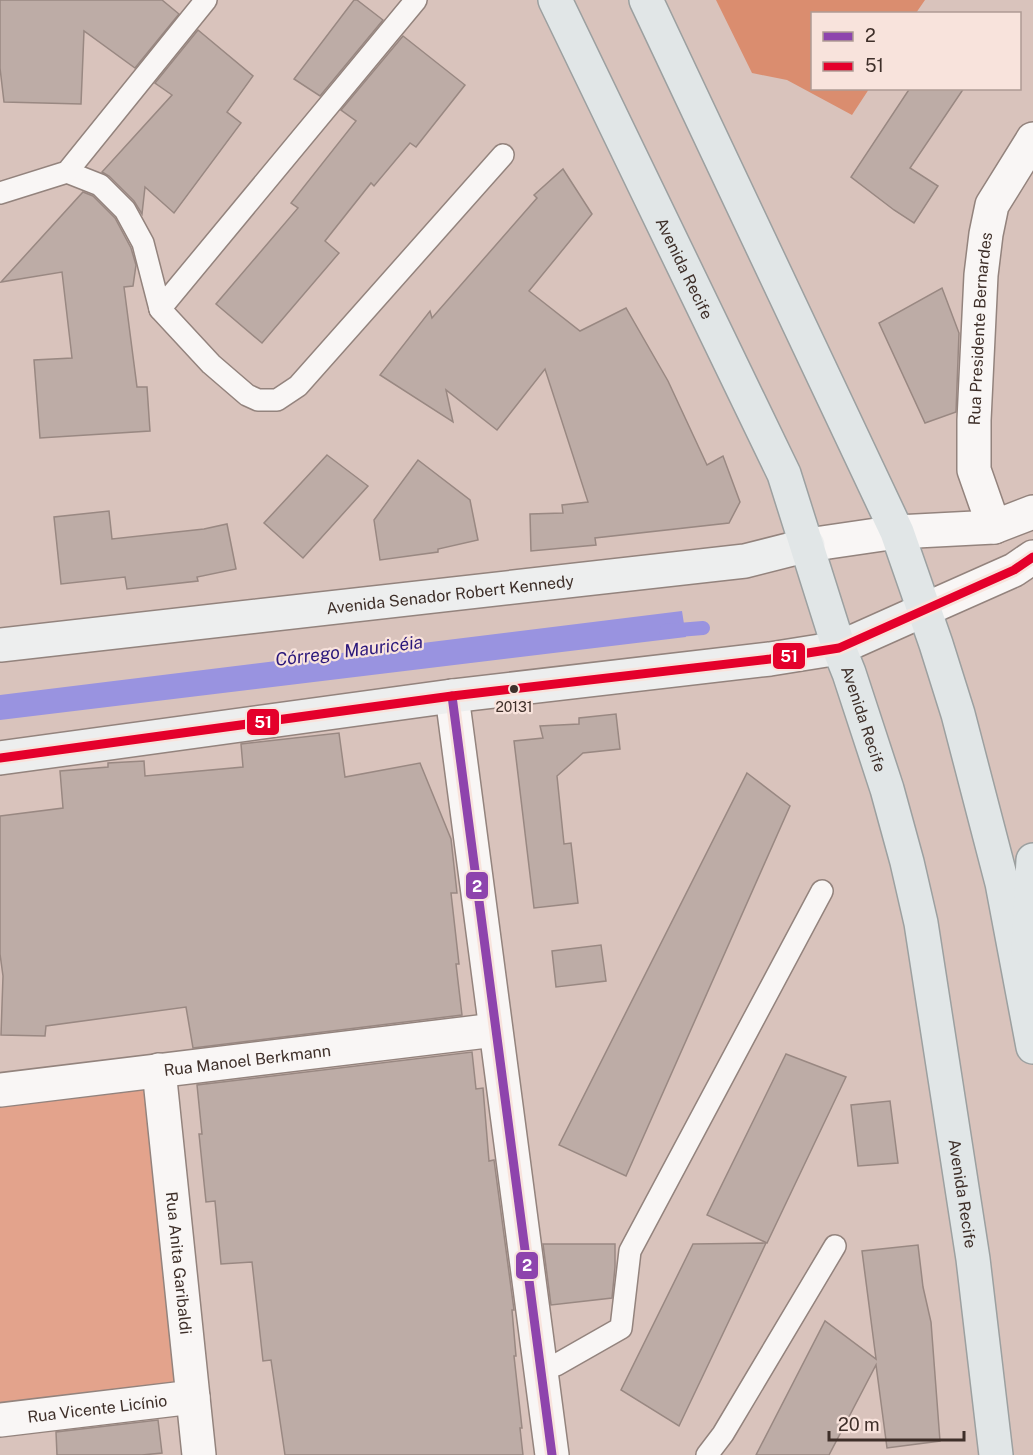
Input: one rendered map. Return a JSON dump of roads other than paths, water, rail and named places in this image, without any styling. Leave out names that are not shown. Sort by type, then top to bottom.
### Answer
[{"type":"main road","name":"Avenida Recife","points":[[555,0],[784,474],[886,789],[907,862],[921,923],[973,1259],[996,1455]]},
{"type":"main road","points":[[646,0],[897,532],[958,714],[999,872],[1033,1047]]},
{"type":"main road","points":[[1025,1000],[1033,860]]},
{"type":"street","name":"Rua Presidente Bernardes","points":[[994,526],[975,470],[974,420],[981,275],[992,205],[1033,139]]},
{"type":"street","name":"Avenida Senador Robert Kennedy","points":[[0,645],[745,561],[808,545],[897,532],[994,526],[1033,512]]},
{"type":"street","points":[[0,758],[452,696],[759,660],[839,648],[1014,570],[1033,557]]},
{"type":"street","points":[[452,696],[495,1030],[549,1366],[552,1455]]},
{"type":"street","name":"Rua Manoel Berkmann","points":[[0,1090],[495,1030]]},
{"type":"street","name":"Rua Anita Garibaldi","points":[[159,1070],[199,1455]]},
{"type":"street","name":"Rua Vicente Licínio","points":[[0,1420],[193,1397]]},
{"type":"lane","points":[[0,193],[67,172],[206,0]]},
{"type":"lane","points":[[160,309],[416,0]]},
{"type":"lane","points":[[67,172],[100,185],[125,210],[142,243],[160,309],[211,364],[247,395],[266,402],[277,400],[298,386],[503,155]]},
{"type":"lane","points":[[549,1366],[621,1328],[630,1251],[822,891]]},
{"type":"lane","points":[[707,1455],[723,1434],[835,1246]]},
{"type":"waterway","name":"Córrego Mauricéia","points":[[666,631],[703,628]]},
{"type":"place","name":"20131","points":[[514,689]]}]
